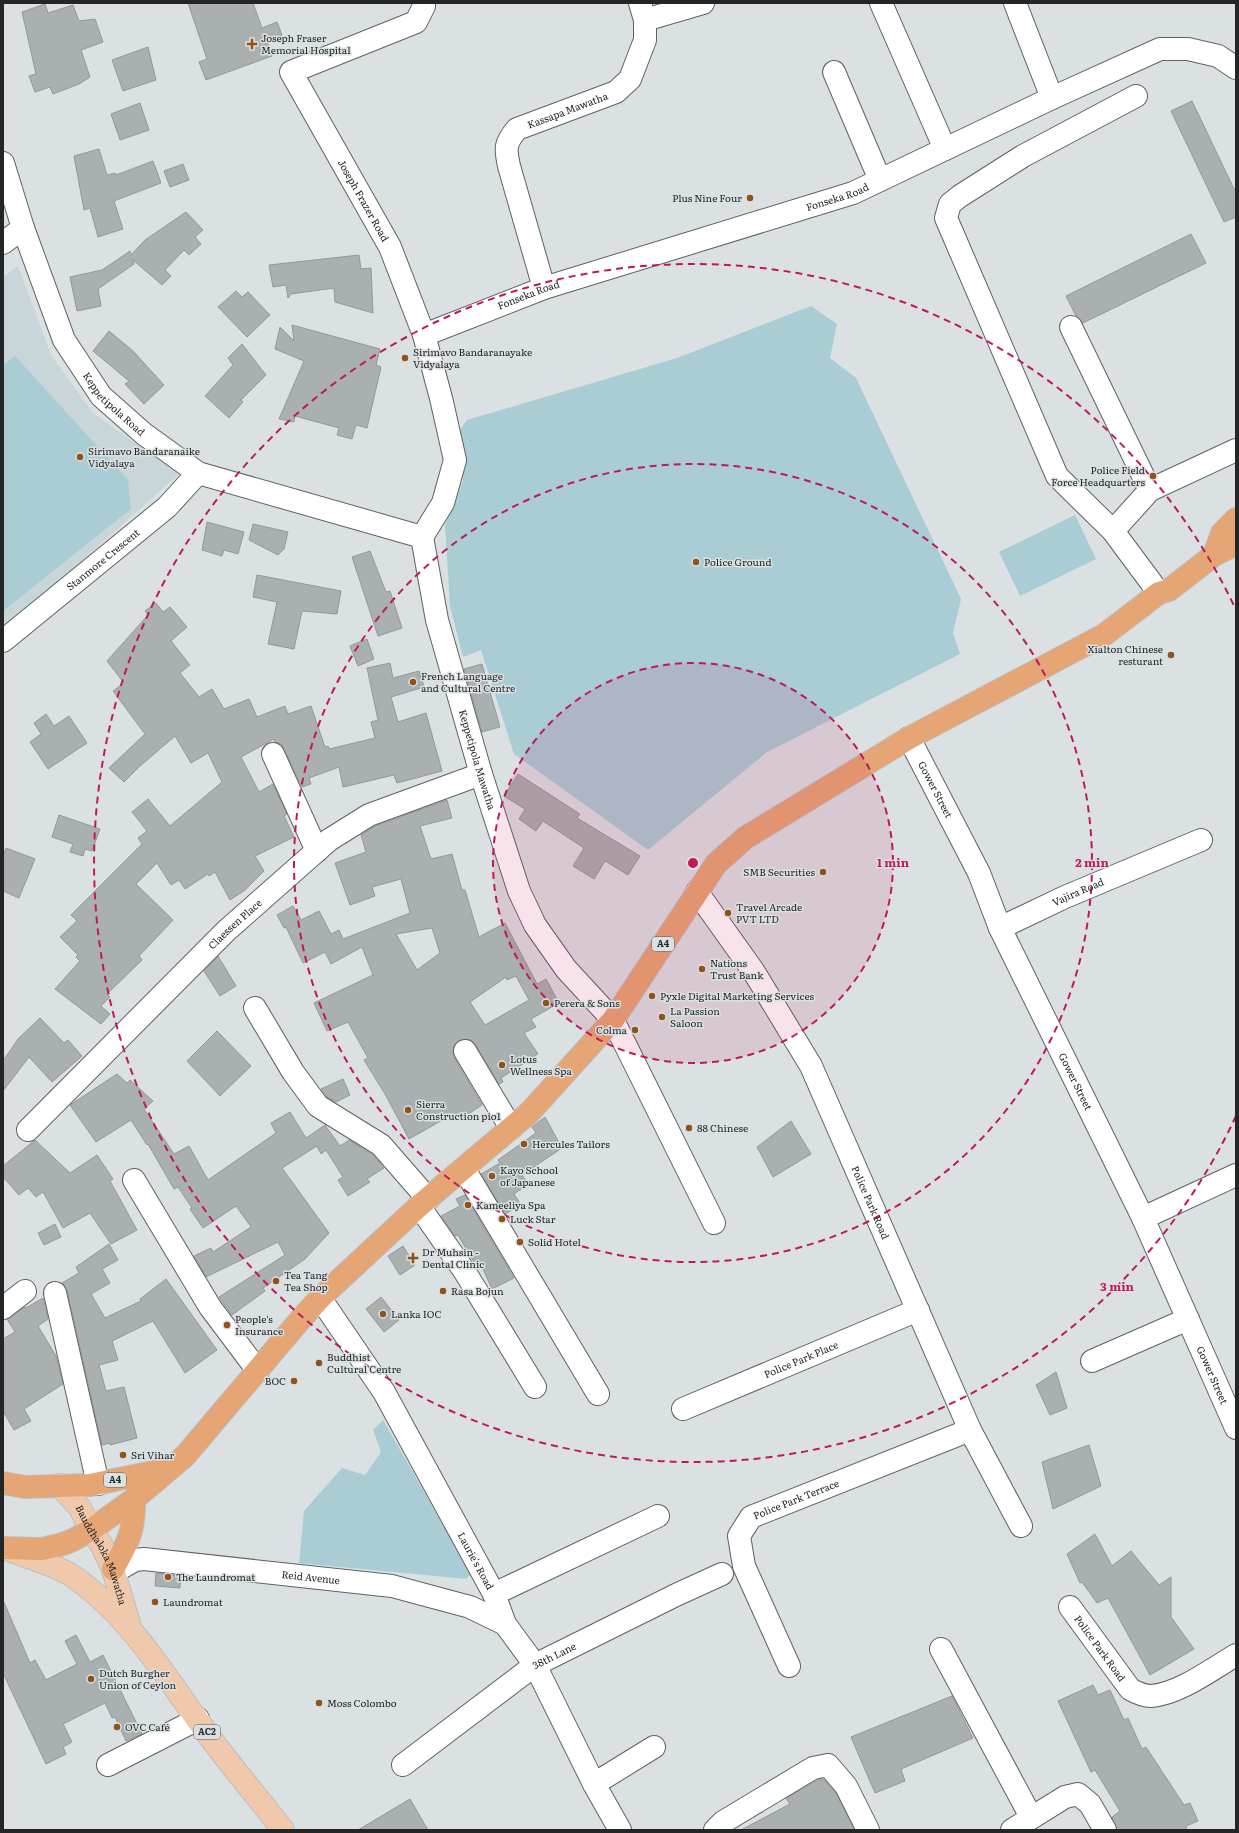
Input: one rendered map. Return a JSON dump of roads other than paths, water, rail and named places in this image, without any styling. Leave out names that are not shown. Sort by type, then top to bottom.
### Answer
[{"type":"highway","points":[[1214,555],[1222,533],[1236,519]]},
{"type":"highway","name":"A4","points":[[6,1549],[42,1549],[63,1544],[91,1530],[134,1499],[198,1443],[320,1298],[424,1203],[530,1112],[613,1020],[716,864],[745,838],[909,738],[1104,634],[1159,593],[1169,590],[1214,555],[1236,544]]},
{"type":"highway","name":"A4","points":[[3,1483],[24,1487],[98,1484],[171,1468]]},
{"type":"highway","points":[[114,1570],[126,1547],[135,1518],[134,1499]]},
{"type":"main road","name":"Bauddhaloka Mawatha","points":[[59,1485],[80,1508],[114,1570],[132,1632]]},
{"type":"main road","name":"Bauddhaloka Mawatha","points":[[6,1549],[70,1575],[95,1593],[132,1632],[198,1718],[211,1739],[284,1830]]},
{"type":"street","name":"Joseph Frazer Road","points":[[424,3],[416,22],[291,72],[390,247],[424,335]]},
{"type":"street","points":[[643,11],[703,3]]},
{"type":"street","points":[[881,3],[945,149]]},
{"type":"street","points":[[1014,3],[1052,98]]},
{"type":"street","name":"Kassapa Mawatha","points":[[544,288],[509,166],[506,151],[508,139],[517,128],[616,92],[630,79],[645,40],[643,11]]},
{"type":"street","name":"Fonseka Road","points":[[424,335],[544,288],[853,193],[1052,98],[1160,49],[1188,49],[1218,56],[1236,68]]},
{"type":"street","points":[[834,72],[880,180]]},
{"type":"street","points":[[1136,96],[1023,156],[960,196],[950,204],[946,218],[1057,476],[1113,531],[1159,593]]},
{"type":"street","name":"Keppetipola Road","points":[[3,163],[23,228],[64,340],[101,396],[144,434],[198,473],[422,537]]},
{"type":"street","points":[[3,243],[23,228]]},
{"type":"street","points":[[1071,327],[1150,490]]},
{"type":"street","points":[[422,537],[443,503],[454,460],[441,398],[424,335]]},
{"type":"street","points":[[1113,531],[1150,490],[1236,450]]},
{"type":"street","name":"Stanmore Crescent","points":[[3,641],[167,507],[198,473]]},
{"type":"street","name":"Keppetipola Mawatha","points":[[422,537],[438,620],[481,774],[519,891],[535,925],[566,969],[613,1020],[714,1223]]},
{"type":"street","name":"Gower Street","points":[[909,738],[979,873],[1000,928],[1143,1218],[1236,1428]]},
{"type":"street","points":[[273,754],[317,850]]},
{"type":"street","name":"Claessen Place","points":[[28,1130],[226,931],[329,840],[369,815],[481,774]]},
{"type":"street","name":"Vajira Road","points":[[1000,928],[1065,897],[1201,840]]},
{"type":"street","name":"Police Park Road","points":[[697,892],[754,972],[811,1066],[970,1430],[1021,1526]]},
{"type":"street","points":[[255,1008],[293,1072],[318,1106],[381,1145],[424,1203],[535,1387]]},
{"type":"street","points":[[465,1051],[511,1128]]},
{"type":"street","points":[[464,1169],[598,1394]]},
{"type":"street","points":[[1143,1218],[1236,1175]]},
{"type":"street","points":[[134,1180],[210,1307],[258,1371]]},
{"type":"street","points":[[3,1308],[25,1291]]},
{"type":"street","points":[[56,1293],[98,1484]]},
{"type":"street","name":"Laurie's Road","points":[[320,1298],[384,1392],[494,1594],[505,1624],[535,1665],[594,1784],[620,1830]]},
{"type":"street","name":"Police Park Place","points":[[683,1409],[918,1310]]},
{"type":"street","points":[[1092,1361],[1188,1319]]},
{"type":"street","name":"Police Park Terrace","points":[[789,1666],[744,1566],[739,1536],[751,1517],[970,1430]]},
{"type":"street","points":[[494,1594],[658,1516]]},
{"type":"street","name":"Reid Avenue","points":[[114,1570],[135,1560],[144,1559],[392,1586],[470,1607],[505,1624]]},
{"type":"street","name":"38th Lane","points":[[403,1765],[535,1665],[678,1594],[722,1574]]},
{"type":"street","name":"Police Park Road","points":[[1070,1607],[1130,1690],[1139,1694],[1151,1696],[1179,1688],[1236,1655]]},
{"type":"street","points":[[941,1650],[1031,1817]]},
{"type":"street","points":[[108,1765],[198,1718]]},
{"type":"street","points":[[594,1784],[654,1747]]},
{"type":"street","points":[[715,1830],[723,1822],[813,1768],[828,1765],[846,1786],[868,1830]]},
{"type":"street","points":[[1012,1830],[1065,1797],[1078,1794],[1090,1804],[1105,1830]]},
{"type":"place","name":"Joseph Fraser Memorial Hospital","points":[[252,44]]},
{"type":"place","name":"Plus Nine Four","points":[[750,198]]},
{"type":"place","name":"Sirimavo Bandaranayake Vidyalaya","points":[[405,358]]},
{"type":"place","name":"Sirimavo Bandaranaike Vidyalaya","points":[[80,457]]},
{"type":"place","name":"Police Field Force Headquarters","points":[[1153,476]]},
{"type":"place","name":"Police Ground","points":[[696,562]]},
{"type":"place","name":"Xialton Chinese resturant","points":[[1171,655]]},
{"type":"place","name":"French Language and Cultural Centre","points":[[413,682]]},
{"type":"place","name":"SMB Securities","points":[[823,872]]},
{"type":"place","name":"Travel Arcade PVT LTD","points":[[728,913]]},
{"type":"place","name":"Nations Trust Bank","points":[[702,969]]},
{"type":"place","name":"Pyxle Digital Marketing Services","points":[[652,996]]},
{"type":"place","name":"Perera & Sons","points":[[546,1003]]},
{"type":"place","name":"La Passion Saloon","points":[[662,1017]]},
{"type":"place","name":"Colma","points":[[635,1030]]},
{"type":"place","name":"Lotus Wellness Spa","points":[[502,1065]]},
{"type":"place","name":"Sierra Construction pio1","points":[[408,1110]]},
{"type":"place","name":"88 Chinese","points":[[689,1128]]},
{"type":"place","name":"Hercules Tailors","points":[[524,1144]]},
{"type":"place","name":"Kayo School of Japanese","points":[[492,1176]]},
{"type":"place","name":"Kameeliya Spa","points":[[468,1205]]},
{"type":"place","name":"Luck Star","points":[[502,1219]]},
{"type":"place","name":"Solid Hotel","points":[[520,1242]]},
{"type":"place","name":"Dr Muhsin - Dental Clinic","points":[[413,1258]]},
{"type":"place","name":"Tea Tang Tea Shop","points":[[276,1281]]},
{"type":"place","name":"Rasa Bojun","points":[[443,1291]]},
{"type":"place","name":"Lanka IOC","points":[[383,1314]]},
{"type":"place","name":"People's Insurance","points":[[227,1325]]},
{"type":"place","name":"Buddhist Cultural Centre","points":[[319,1363]]},
{"type":"place","name":"BOC","points":[[294,1381]]},
{"type":"place","name":"Sri Vihar","points":[[123,1455]]},
{"type":"place","name":"The Laundromat","points":[[168,1577]]},
{"type":"place","name":"Laundromat","points":[[155,1602]]},
{"type":"place","name":"Dutch Burgher Union of Ceylon","points":[[91,1679]]},
{"type":"place","name":"Moss Colombo","points":[[319,1703]]},
{"type":"place","name":"OVC Café","points":[[117,1727]]}]
